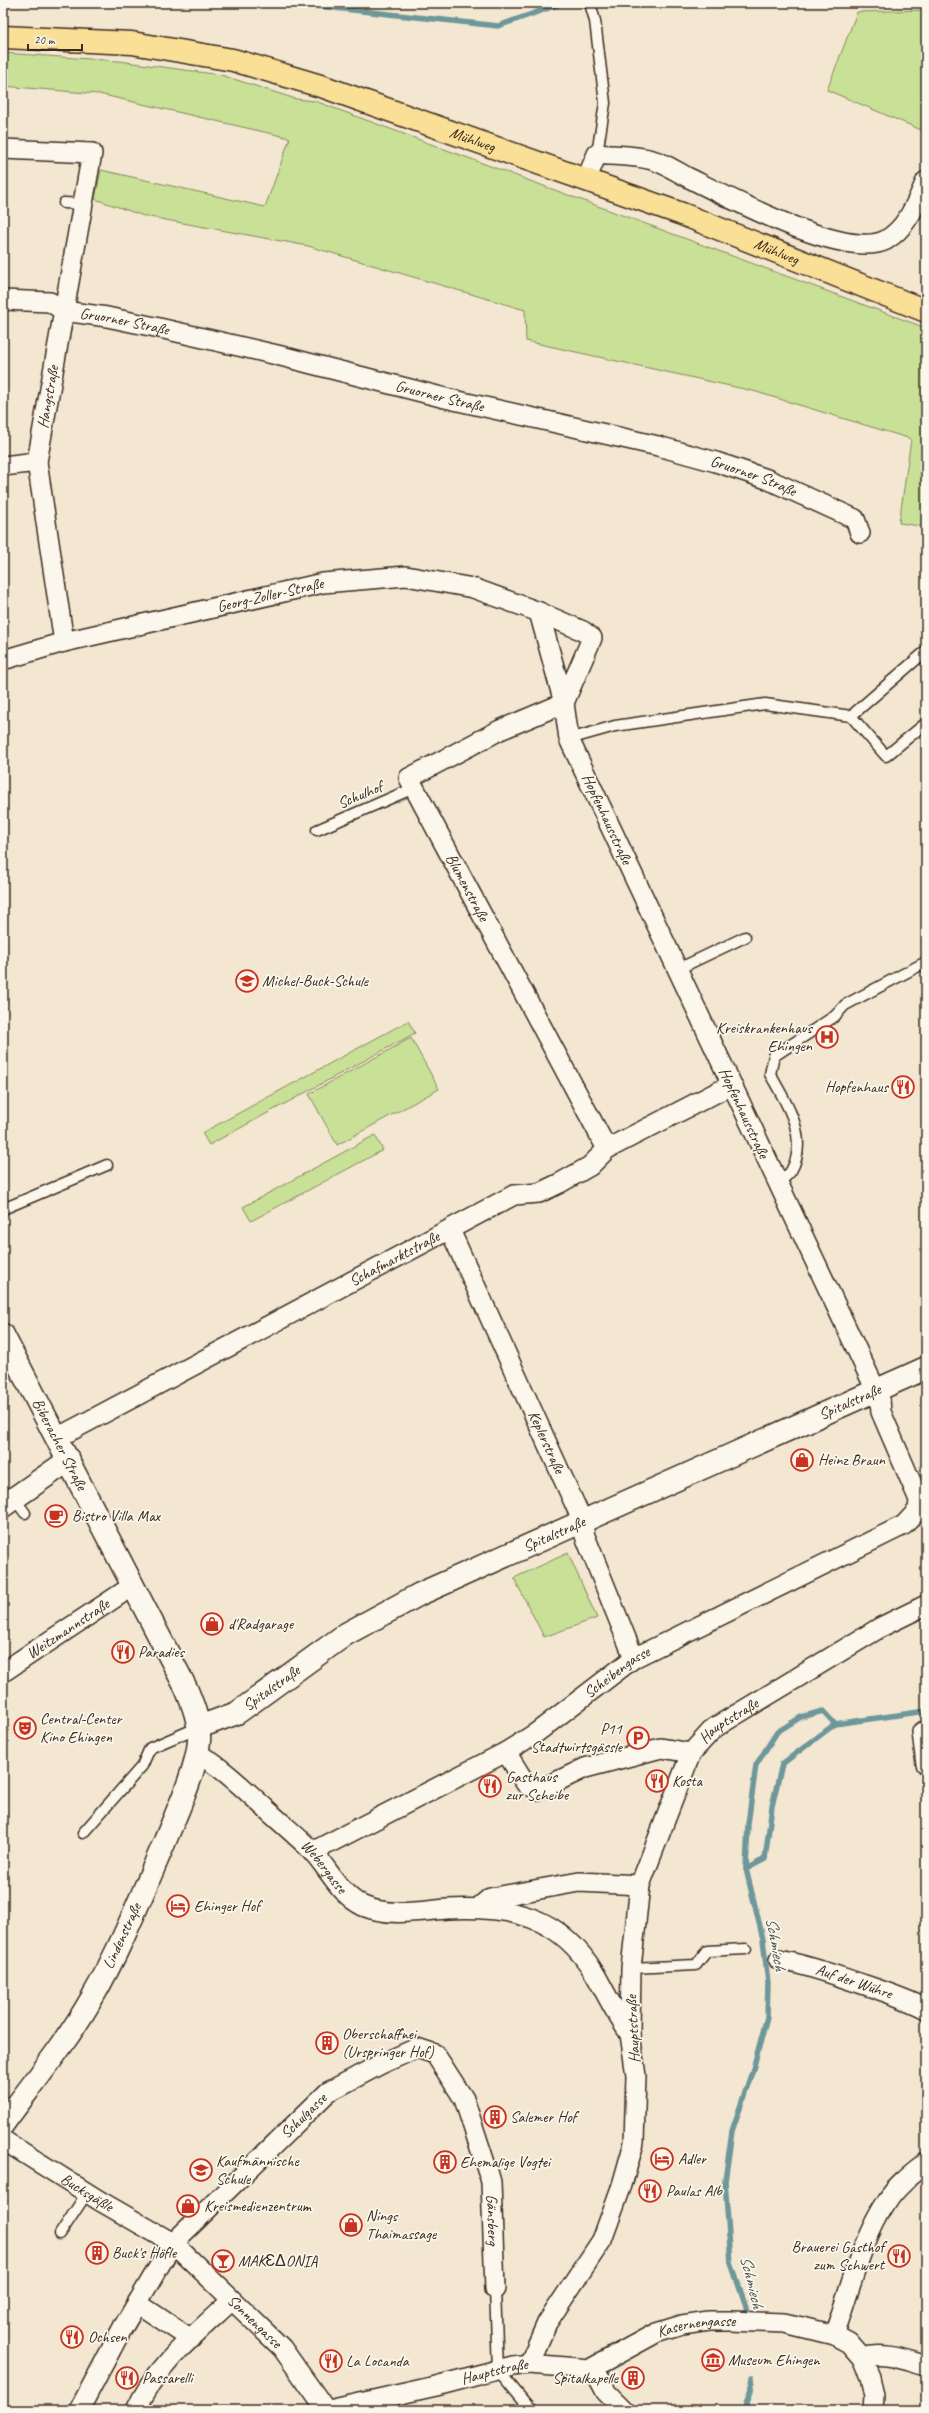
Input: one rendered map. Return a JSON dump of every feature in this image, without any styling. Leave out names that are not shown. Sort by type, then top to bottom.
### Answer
[{"type":"main road","name":"Mühlweg","points":[[3,37],[132,43],[233,60],[324,87],[682,214],[926,311]]},
{"type":"street","name":"Hangstraße","points":[[3,149],[92,153],[37,462],[64,642]]},
{"type":"street","points":[[586,180],[598,154],[652,160],[770,217],[806,230],[855,244],[871,244],[885,240],[899,231],[911,214],[926,181]]},
{"type":"street","name":"Gruorner Straße","points":[[3,300],[50,302],[64,312],[107,317],[277,355],[403,388],[631,440],[716,462],[767,479],[855,519],[860,533]]},
{"type":"street","points":[[3,466],[37,462]]},
{"type":"street","name":"Georg-Zoller-Straße","points":[[3,660],[64,642],[323,583],[406,576],[473,588],[539,612],[583,631],[592,638],[564,703]]},
{"type":"street","points":[[414,788],[409,778],[500,730],[564,703],[539,612]]},
{"type":"street","name":"Hopfenhausstraße","points":[[564,703],[569,739],[678,969],[730,1085],[777,1184],[850,1322],[876,1391],[882,1412],[919,1500]]},
{"type":"street","name":"Blumenstraße","points":[[414,788],[608,1149]]},
{"type":"street","name":"Schafmarktstraße","points":[[57,1438],[514,1196],[539,1193],[560,1183],[590,1166],[608,1149],[730,1085]]},
{"type":"street","name":"Keplerstraße","points":[[450,1230],[582,1520],[585,1536],[634,1658]]},
{"type":"street","name":"Biberacher Straße","points":[[3,1335],[134,1585],[186,1688],[199,1727]]},
{"type":"street","name":"Spitalstraße","points":[[199,1727],[215,1723],[237,1713],[346,1634],[379,1614],[582,1520],[926,1368]]},
{"type":"street","points":[[14,1505],[69,1460]]},
{"type":"street","name":"Scheibengasse","points":[[312,1852],[506,1752],[536,1733],[634,1658],[904,1525],[915,1516],[918,1510],[919,1500]]},
{"type":"street","name":"Weitzmannstraße","points":[[3,1672],[134,1585]]},
{"type":"street","name":"Hauptstraße","points":[[333,2409],[379,2400],[498,2370],[529,2364],[547,2322],[612,2226],[634,2143],[642,2104],[630,2034],[631,1968],[640,1885],[691,1753],[714,1728],[881,1627],[926,1605]]},
{"type":"street","name":"Lindenstraße","points":[[3,2124],[70,2031],[91,1999],[115,1956],[176,1814],[197,1753],[199,1727]]},
{"type":"street","points":[[922,1732],[926,1764]]},
{"type":"street","points":[[506,1752],[526,1784],[539,1790],[585,1768],[661,1748],[691,1753]]},
{"type":"street","name":"Webergasse","points":[[197,1753],[217,1764],[312,1852],[351,1898],[363,1905],[392,1912],[478,1908],[519,1914],[543,1922],[560,1933],[575,1946],[595,1974],[617,2017],[630,2034]]},
{"type":"street","points":[[478,1908],[490,1898],[579,1882],[640,1885]]},
{"type":"street","name":"Auf der Wühre","points":[[779,1960],[794,1962],[846,1978],[907,2000],[926,2009]]},
{"type":"street","name":"Schulgasse","points":[[79,2410],[137,2303],[173,2243],[328,2092],[381,2064],[416,2048]]},
{"type":"street","name":"Gänsberg","points":[[416,2048],[435,2054],[464,2099],[491,2182],[495,2288]]},
{"type":"street","name":"Bucksgäßle","points":[[3,2140],[87,2193],[173,2243]]},
{"type":"street","points":[[834,2335],[865,2244],[887,2201],[904,2181],[926,2163]]},
{"type":"street","name":"Sonnengasse","points":[[173,2243],[282,2348],[333,2409]]},
{"type":"street","points":[[136,2410],[143,2394],[167,2363],[232,2300]]},
{"type":"street","points":[[137,2303],[191,2339]]},
{"type":"street","name":"Kasernengasse","points":[[590,2369],[656,2332],[709,2322],[731,2321],[785,2323],[834,2335],[849,2344],[862,2358]]},
{"type":"street","points":[[873,2410],[874,2396],[870,2378],[862,2358],[874,2354],[887,2355],[926,2366]]},
{"type":"street","points":[[529,2364],[590,2369],[598,2377],[606,2392],[624,2410]]},
{"type":"lane","points":[[590,3],[595,21],[605,103],[598,154]]},
{"type":"lane","points":[[64,203],[84,204]]},
{"type":"lane","points":[[851,716],[926,651]]},
{"type":"lane","points":[[569,739],[615,726],[765,704],[851,716],[886,756],[926,723]]},
{"type":"lane","name":"Schulhof","points":[[317,830],[414,788]]},
{"type":"lane","points":[[678,969],[745,937]]},
{"type":"lane","points":[[777,1184],[790,1172],[799,1143],[790,1108],[770,1074],[774,1056],[835,1016],[846,1005],[926,962]]},
{"type":"lane","points":[[3,1209],[107,1165]]},
{"type":"lane","points":[[83,1833],[142,1766],[150,1748],[199,1727]]},
{"type":"lane","points":[[631,1968],[696,1965],[707,1952],[746,1949]]},
{"type":"lane","points":[[60,2234],[87,2193]]},
{"type":"lane","name":"Gänsberg","points":[[495,2288],[498,2370]]},
{"type":"lane","points":[[498,2370],[531,2410]]},
{"type":"green space","points":[[926,10],[926,132],[827,90],[857,12]]},
{"type":"green space","points":[[3,53],[119,61],[221,75],[296,99],[315,101],[926,328],[926,527],[899,523],[911,439],[753,391],[526,341],[525,310],[308,246],[144,216],[95,199],[101,170],[265,207],[290,138],[99,94],[3,86]]},
{"type":"green space","points":[[408,1021],[415,1033],[209,1145],[202,1133]]},
{"type":"green space","points":[[411,1038],[439,1089],[337,1145],[309,1094]]},
{"type":"green space","points":[[375,1135],[383,1150],[251,1221],[243,1207]]},
{"type":"green space","points":[[568,1553],[597,1618],[544,1637],[514,1578]]},
{"type":"waterway","name":"Schmiech","points":[[289,3],[498,26],[563,3]]},
{"type":"waterway","name":"Schmiech","points":[[747,2320],[746,2307],[731,2263],[725,2181],[732,2131],[753,2069],[767,2017],[768,1983],[763,1939],[746,1869],[748,1824],[756,1765],[777,1732],[801,1717],[823,1711],[835,1724],[926,1711]]},
{"type":"waterway","points":[[746,1869],[765,1859],[772,1806],[782,1764],[835,1724]]},
{"type":"waterway","name":"Schmiech","points":[[745,2409],[752,2388],[751,2378]]},
{"type":"place","name":"Michel-Buck-Schule","points":[[247,981]]},
{"type":"place","name":"Kreiskrankenhaus Ehingen","points":[[827,1037]]},
{"type":"place","name":"Hopfenhaus","points":[[903,1087]]},
{"type":"place","name":"Heinz Braun","points":[[802,1460]]},
{"type":"place","name":"Bistro Villa Max","points":[[56,1516]]},
{"type":"place","name":"d'Radgarage","points":[[212,1624]]},
{"type":"place","name":"Paradies","points":[[123,1652]]},
{"type":"place","name":"Central-Center Kino Ehingen","points":[[25,1728]]},
{"type":"place","name":"P11 Stadtwirtsgässle","points":[[638,1738]]},
{"type":"place","name":"Kosta","points":[[657,1781]]},
{"type":"place","name":"Gasthaus zur Scheibe","points":[[490,1786]]},
{"type":"place","name":"Ehinger Hof","points":[[178,1906]]},
{"type":"place","name":"Oberschaffnei (Urspringer Hof)","points":[[327,2043]]},
{"type":"place","name":"Salemer Hof","points":[[495,2117]]},
{"type":"place","name":"Adler","points":[[662,2159]]},
{"type":"place","name":"Ehemalige Vogtei","points":[[445,2162]]},
{"type":"place","name":"Kaufmännische Schule","points":[[201,2170]]},
{"type":"place","name":"Paulas Alb","points":[[650,2191]]},
{"type":"place","name":"Kreismedienzentrum","points":[[188,2206]]},
{"type":"place","name":"Nings Thaimassage","points":[[351,2225]]},
{"type":"place","name":"Buck's Höfle","points":[[97,2253]]},
{"type":"place","name":"Brauerei Gasthof zum Schwert","points":[[899,2256]]},
{"type":"place","name":"MAKƐΔONIA","points":[[223,2261]]},
{"type":"place","name":"Ochsen","points":[[72,2337]]},
{"type":"place","name":"Museum Ehingen","points":[[713,2360]]},
{"type":"place","name":"La Locanda","points":[[331,2361]]},
{"type":"place","name":"Passarelli","points":[[127,2378]]},
{"type":"place","name":"Spitalkapelle","points":[[633,2378]]}]
